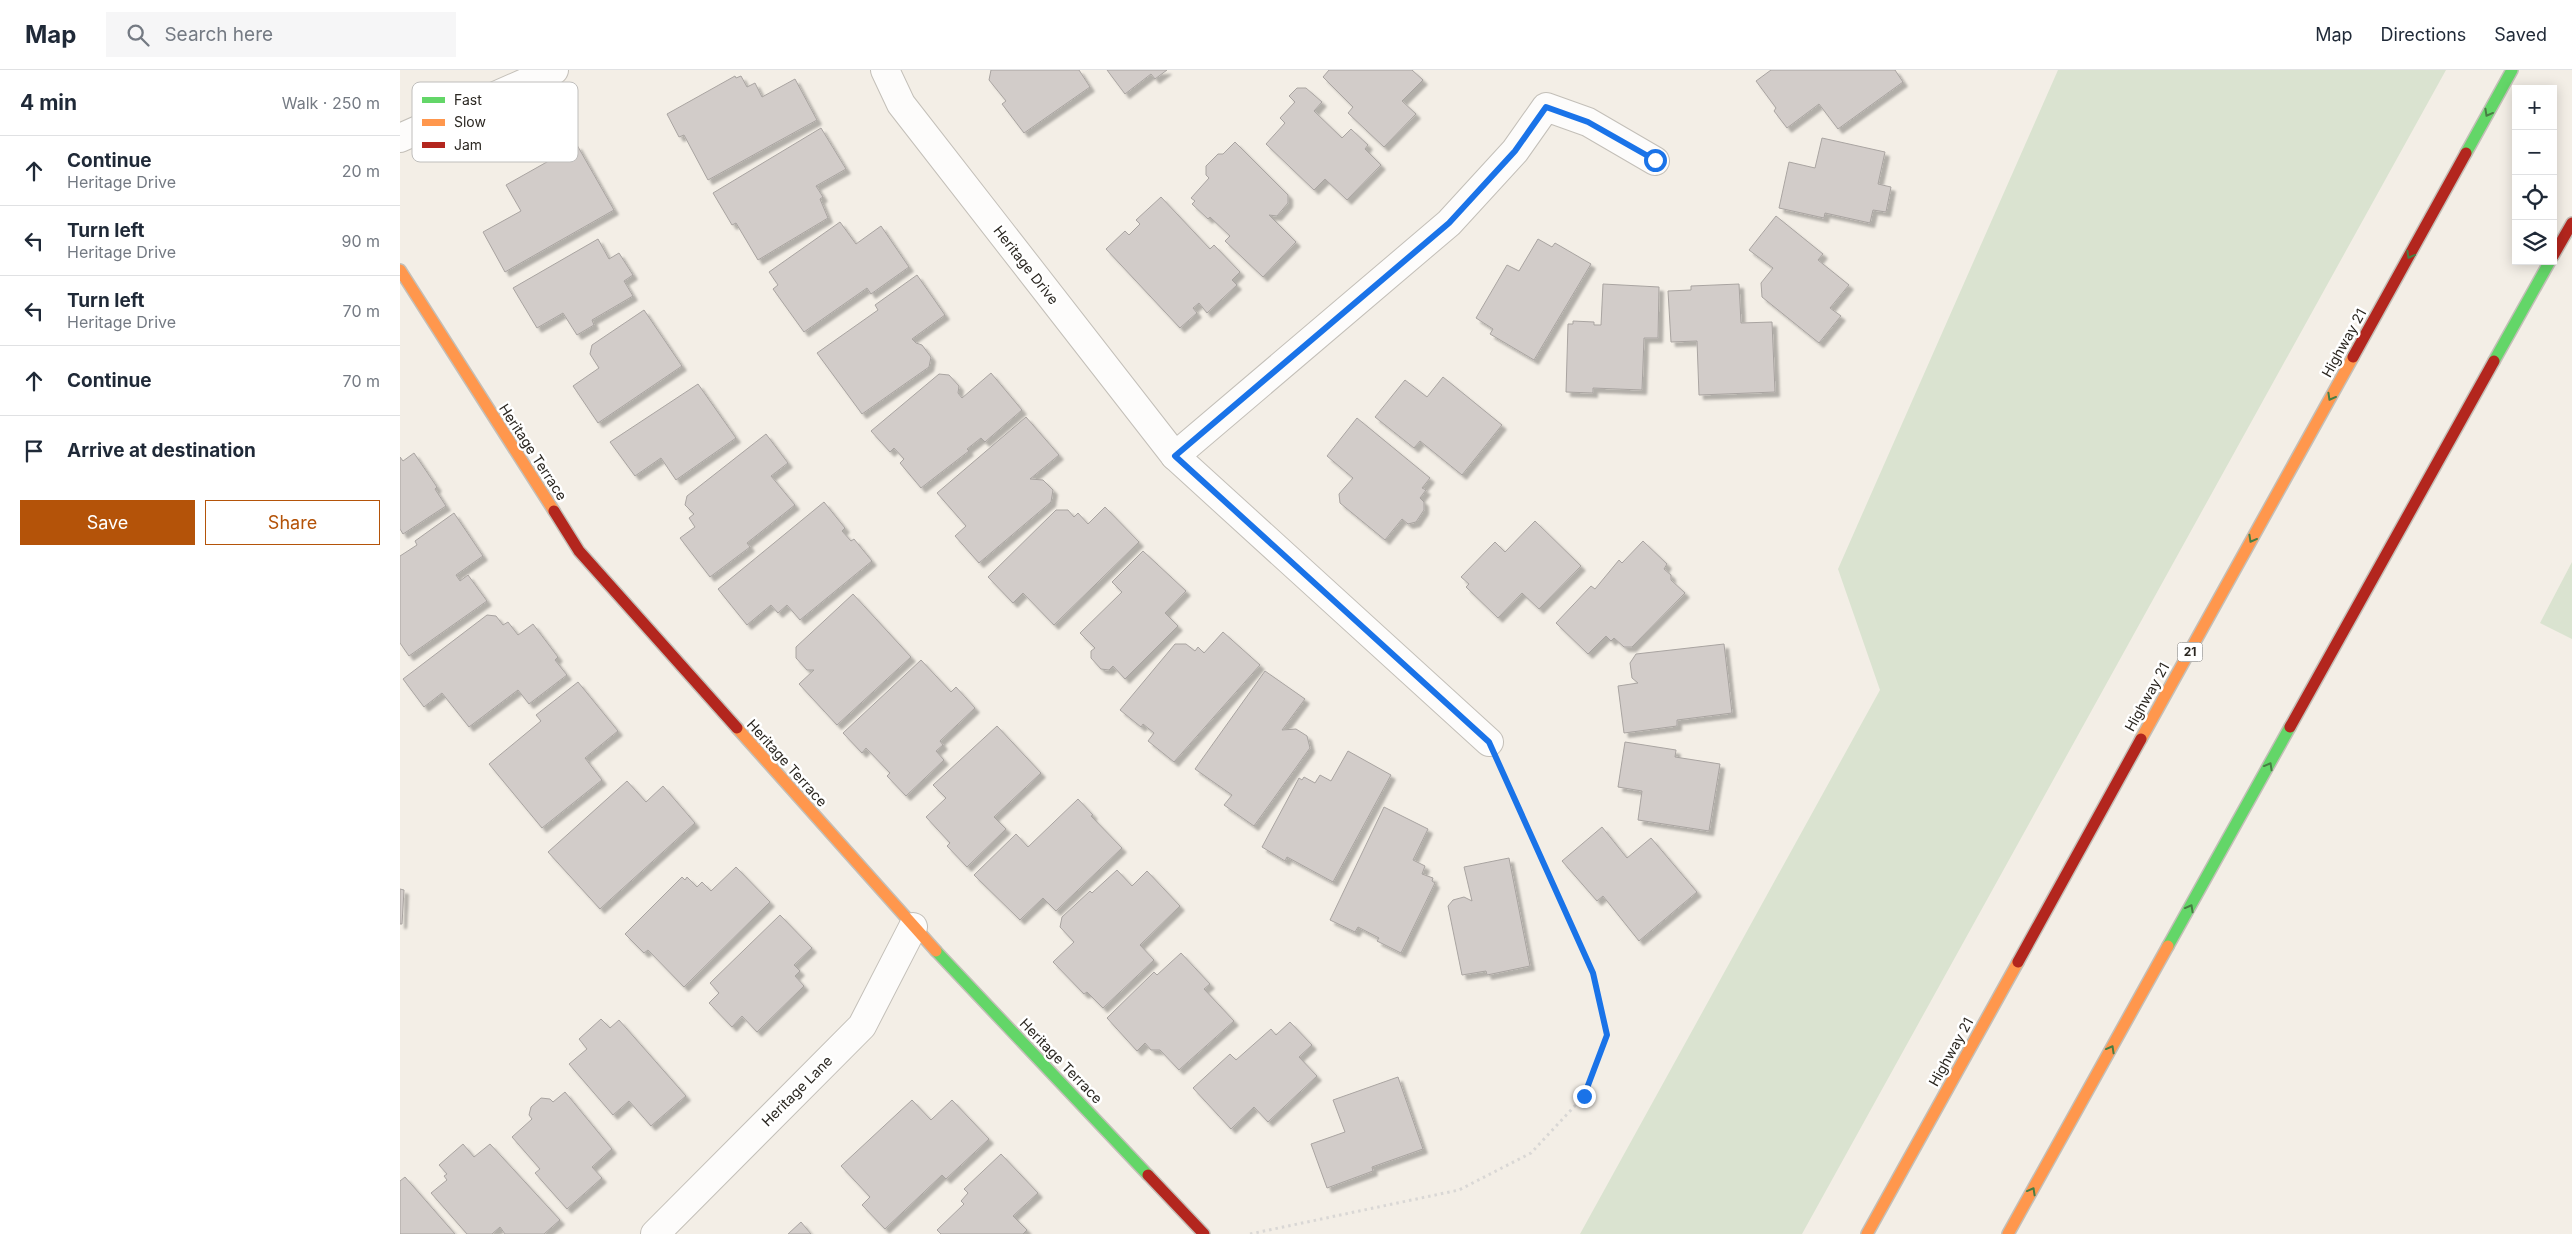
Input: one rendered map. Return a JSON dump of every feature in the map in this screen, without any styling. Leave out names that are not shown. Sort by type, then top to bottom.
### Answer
[{"type":"main road","name":"Highway 21","points":[[1867,1234],[2512,70]]},
{"type":"main road","points":[[2557,249],[2572,223]]},
{"type":"main road","points":[[2008,1234],[2548,265]]},
{"type":"main road","name":"Heritage Terrace","points":[[400,270],[579,551],[913,927],[1204,1234]]},
{"type":"street","points":[[527,82],[554,70]]},
{"type":"street","name":"Heritage Drive","points":[[885,70],[901,104],[1175,456],[1489,742]]},
{"type":"street","points":[[1175,456],[1449,223],[1515,151],[1546,107],[1588,122],[1655,160]]},
{"type":"street","points":[[400,138],[412,133]]},
{"type":"street","name":"Heritage Lane","points":[[655,1234],[862,1026],[913,927]]},
{"type":"path","points":[[1250,1234],[1459,1190],[1531,1153],[1584,1096],[1607,1035],[1593,973],[1489,742]]},
{"type":"green space","points":[[2058,70],[2446,70],[1802,1234],[1580,1234],[1880,690],[1838,569]]},
{"type":"green space","points":[[2572,562],[2572,639],[2540,623]]},
{"type":"building","points":[[991,70],[1079,70],[1090,87],[1024,133],[1002,104],[1006,101],[989,80]]},
{"type":"building","points":[[1107,70],[1167,70],[1155,79],[1151,74],[1125,94]]},
{"type":"building","points":[[1329,70],[1412,70],[1423,80],[1402,101],[1416,114],[1384,147],[1348,113],[1353,107],[1323,77]]},
{"type":"building","points":[[1771,70],[1895,70],[1903,82],[1838,129],[1819,104],[1787,128],[1774,111],[1776,108],[1756,81]]},
{"type":"building","points":[[735,76],[736,78],[741,76],[747,87],[755,83],[762,97],[795,79],[817,120],[708,180],[684,135],[679,137],[667,114]]},
{"type":"building","points":[[1297,88],[1306,88],[1322,102],[1314,111],[1342,138],[1351,129],[1368,145],[1365,149],[1381,165],[1347,200],[1325,179],[1314,190],[1266,144],[1285,123],[1280,118],[1295,102],[1289,96]]},
{"type":"building","points":[[821,128],[846,169],[816,186],[823,197],[820,199],[828,218],[758,260],[736,223],[732,225],[713,193]]},
{"type":"building","points":[[1822,138],[1885,152],[1878,184],[1891,187],[1886,212],[1873,210],[1870,223],[1825,213],[1824,218],[1779,208],[1789,162],[1815,168]]},
{"type":"building","points":[[1235,142],[1288,195],[1288,203],[1277,216],[1269,215],[1296,242],[1263,277],[1225,241],[1230,236],[1210,217],[1208,219],[1192,204],[1195,201],[1191,198],[1209,178],[1206,175],[1206,166],[1218,154],[1223,154]]},
{"type":"building","points":[[578,147],[614,210],[505,272],[483,232],[521,211],[506,185],[547,162],[578,162]]},
{"type":"building","points":[[1161,197],[1210,249],[1214,245],[1240,272],[1232,280],[1237,285],[1207,313],[1199,303],[1193,308],[1197,313],[1180,328],[1106,249],[1125,231],[1129,235],[1140,224],[1136,220]]},
{"type":"building","points":[[1776,216],[1823,254],[1818,260],[1849,285],[1830,308],[1841,316],[1819,343],[1762,297],[1761,283],[1773,268],[1749,250]]},
{"type":"building","points":[[840,222],[856,244],[881,226],[909,267],[871,294],[867,288],[804,332],[773,289],[778,285],[769,272]]},
{"type":"building","points":[[598,239],[609,259],[619,253],[633,275],[624,281],[633,296],[592,320],[594,325],[577,335],[563,313],[537,328],[513,288]]},
{"type":"building","points":[[1538,239],[1552,247],[1555,243],[1591,264],[1534,360],[1490,334],[1493,329],[1476,318],[1507,265],[1519,271]]},
{"type":"building","points":[[917,275],[945,315],[912,339],[922,345],[931,357],[929,367],[862,414],[817,353],[878,310],[875,305]]},
{"type":"building","points":[[1603,284],[1659,287],[1658,338],[1644,338],[1642,390],[1593,388],[1593,393],[1566,392],[1568,324],[1573,324],[1573,321],[1594,322],[1594,325],[1601,325]]},
{"type":"building","points":[[1739,284],[1741,323],[1772,322],[1775,392],[1699,395],[1697,341],[1671,342],[1668,291],[1691,290],[1691,286]]},
{"type":"building","points":[[644,310],[682,366],[598,423],[573,386],[599,368],[590,354],[592,345]]},
{"type":"building","points":[[991,373],[1022,410],[985,442],[981,438],[967,449],[969,451],[921,488],[900,463],[904,459],[894,448],[890,452],[871,431],[939,374],[949,375],[959,386],[958,393],[962,398]]},
{"type":"building","points":[[1443,377],[1502,425],[1462,475],[1420,441],[1414,448],[1375,417],[1405,380],[1427,397]]},
{"type":"building","points":[[698,384],[736,438],[676,480],[661,458],[635,476],[610,442]]},
{"type":"building","points":[[1026,417],[1059,455],[1030,479],[1043,480],[1053,490],[1051,502],[979,563],[955,536],[966,526],[937,493]]},
{"type":"building","points":[[1357,418],[1430,478],[1422,488],[1426,490],[1420,498],[1424,502],[1424,510],[1416,522],[1408,524],[1402,519],[1385,540],[1340,503],[1339,494],[1353,478],[1327,456]]},
{"type":"building","points":[[766,434],[788,463],[771,476],[795,505],[747,543],[750,547],[710,577],[680,538],[695,527],[689,518],[694,514],[685,505],[687,496]]},
{"type":"building","points":[[414,453],[437,487],[435,489],[446,506],[403,534],[400,529],[400,457],[403,461]]},
{"type":"building","points":[[824,502],[845,528],[842,531],[851,541],[854,539],[872,561],[800,620],[787,605],[778,613],[771,605],[747,625],[718,589]]},
{"type":"building","points":[[1105,507],[1139,542],[1054,625],[1023,593],[1013,603],[988,577],[1056,510],[1068,510],[1074,517],[1078,513],[1088,524]]},
{"type":"building","points":[[454,513],[483,556],[456,575],[460,581],[468,575],[487,601],[409,656],[400,643],[400,556],[417,545],[415,541]]},
{"type":"building","points":[[1535,521],[1581,566],[1539,609],[1522,593],[1498,618],[1466,587],[1469,584],[1461,577],[1495,542],[1505,552]]},
{"type":"building","points":[[1643,541],[1667,564],[1664,569],[1671,575],[1671,580],[1685,593],[1632,647],[1624,647],[1614,638],[1611,641],[1606,636],[1588,654],[1556,623],[1591,586],[1595,589],[1619,560],[1622,563]]},
{"type":"building","points":[[1143,551],[1186,591],[1165,613],[1178,626],[1125,679],[1113,666],[1109,670],[1101,669],[1091,658],[1091,651],[1095,648],[1080,633],[1122,592],[1112,582]]},
{"type":"building","points":[[853,594],[911,657],[837,725],[799,684],[814,670],[807,670],[796,658],[796,647]]},
{"type":"building","points":[[487,615],[496,616],[503,625],[508,622],[518,635],[533,624],[558,657],[555,660],[567,675],[529,704],[518,690],[469,727],[442,693],[424,707],[403,679]]},
{"type":"building","points":[[1223,632],[1260,665],[1174,762],[1148,741],[1154,733],[1143,724],[1141,727],[1120,710],[1175,644],[1186,644],[1195,651],[1198,647],[1204,653]]},
{"type":"building","points":[[1724,644],[1732,713],[1677,720],[1677,726],[1624,733],[1618,686],[1638,683],[1632,678],[1630,663],[1636,654]]},
{"type":"building","points":[[921,660],[951,692],[956,687],[975,708],[940,741],[943,745],[936,751],[944,760],[906,796],[887,776],[890,773],[866,748],[862,753],[843,733]]},
{"type":"building","points":[[1265,671],[1305,699],[1282,730],[1296,729],[1307,736],[1310,748],[1254,826],[1224,805],[1232,795],[1195,769]]},
{"type":"building","points":[[578,682],[618,731],[585,758],[602,780],[542,828],[489,764],[541,721],[536,715]]},
{"type":"building","points":[[997,726],[1041,773],[994,817],[1006,829],[967,867],[947,846],[950,843],[926,817],[946,798],[933,785]]},
{"type":"building","points":[[1625,742],[1676,750],[1675,757],[1720,764],[1709,831],[1638,820],[1642,791],[1618,787]]},
{"type":"building","points":[[1348,751],[1391,775],[1333,882],[1287,857],[1285,861],[1262,847],[1299,778],[1302,780],[1304,777],[1315,783],[1320,775],[1331,781]]},
{"type":"building","points":[[627,781],[646,802],[663,786],[695,823],[600,909],[548,852]]},
{"type":"building","points":[[1078,799],[1093,815],[1091,816],[1122,848],[1056,911],[1043,898],[1020,920],[974,875],[1016,834],[1028,847]]},
{"type":"building","points":[[1384,807],[1428,829],[1413,860],[1425,866],[1422,874],[1433,878],[1432,881],[1435,883],[1401,953],[1377,941],[1379,938],[1358,927],[1355,932],[1330,920]]},
{"type":"building","points":[[1602,827],[1627,858],[1651,838],[1697,892],[1639,941],[1603,896],[1597,901],[1562,861]]},
{"type":"building","points":[[1509,858],[1530,966],[1487,975],[1486,971],[1462,975],[1448,906],[1453,900],[1464,897],[1472,901],[1464,867]]},
{"type":"building","points":[[736,867],[770,902],[684,987],[648,950],[644,953],[625,934],[682,877],[685,880],[687,877],[697,887],[702,882],[711,891]]},
{"type":"building","points":[[1117,870],[1132,886],[1147,871],[1180,906],[1140,945],[1154,960],[1103,1008],[1087,992],[1084,994],[1053,962],[1074,942],[1060,927],[1062,917],[1090,891],[1092,893]]},
{"type":"building","points":[[400,889],[404,890],[402,924],[400,924]]},
{"type":"building","points":[[780,915],[812,948],[794,965],[800,971],[795,976],[804,986],[757,1032],[742,1016],[732,1027],[709,1003],[719,993],[710,983]]},
{"type":"building","points":[[1181,953],[1210,984],[1204,989],[1234,1021],[1179,1070],[1160,1050],[1151,1050],[1145,1043],[1137,1051],[1107,1018],[1154,972],[1157,975]]},
{"type":"building","points":[[601,1019],[610,1028],[619,1020],[686,1096],[651,1126],[629,1101],[613,1115],[569,1064],[587,1049],[579,1039]]},
{"type":"building","points":[[1290,1022],[1312,1045],[1299,1057],[1317,1076],[1268,1122],[1254,1107],[1231,1129],[1193,1088],[1230,1054],[1236,1060],[1271,1029],[1276,1035]]},
{"type":"building","points":[[1398,1077],[1423,1149],[1372,1167],[1373,1171],[1327,1188],[1311,1144],[1345,1132],[1333,1100]]},
{"type":"building","points":[[565,1092],[612,1149],[592,1167],[602,1178],[567,1209],[535,1173],[540,1169],[512,1137],[532,1119],[529,1115],[531,1107],[541,1098],[550,1099],[553,1102]]},
{"type":"building","points":[[912,1100],[931,1120],[952,1100],[989,1139],[946,1179],[942,1175],[885,1229],[862,1205],[870,1197],[841,1166]]},
{"type":"building","points":[[463,1144],[474,1157],[490,1144],[560,1220],[544,1234],[505,1234],[500,1227],[492,1234],[467,1234],[431,1193],[447,1180],[444,1176],[447,1174],[439,1165]]},
{"type":"building","points":[[1001,1154],[1038,1193],[1013,1216],[1027,1230],[1023,1234],[941,1234],[937,1230],[964,1204],[961,1201],[968,1193],[964,1189]]},
{"type":"building","points":[[405,1177],[455,1234],[400,1234],[400,1181]]},
{"type":"building","points":[[801,1222],[811,1234],[788,1234]]},
{"type":"traffic: fast","points":[[2466,153],[2512,70]]},
{"type":"traffic: fast","points":[[2494,361],[2548,265]]},
{"type":"traffic: fast","points":[[2168,946],[2290,727]]},
{"type":"traffic: fast","points":[[936,951],[1148,1175]]},
{"type":"traffic: slow","points":[[400,270],[554,511]]},
{"type":"traffic: slow","points":[[2141,739],[2353,357]]},
{"type":"traffic: slow","points":[[737,728],[936,951]]},
{"type":"traffic: slow","points":[[2008,1234],[2168,946]]},
{"type":"traffic: slow","points":[[1867,1234],[2018,962]]},
{"type":"traffic: jam","points":[[2353,357],[2466,153]]},
{"type":"traffic: jam","points":[[2557,249],[2572,223]]},
{"type":"traffic: jam","points":[[2290,727],[2494,361]]},
{"type":"traffic: jam","points":[[554,511],[579,551],[737,728]]},
{"type":"traffic: jam","points":[[2018,962],[2141,739]]},
{"type":"traffic: jam","points":[[1148,1175],[1204,1234]]},
{"type":"route","points":[[1584,1096],[1607,1035],[1593,973],[1489,742],[1175,456],[1449,223],[1515,151],[1546,107],[1588,122],[1655,160]]}]
